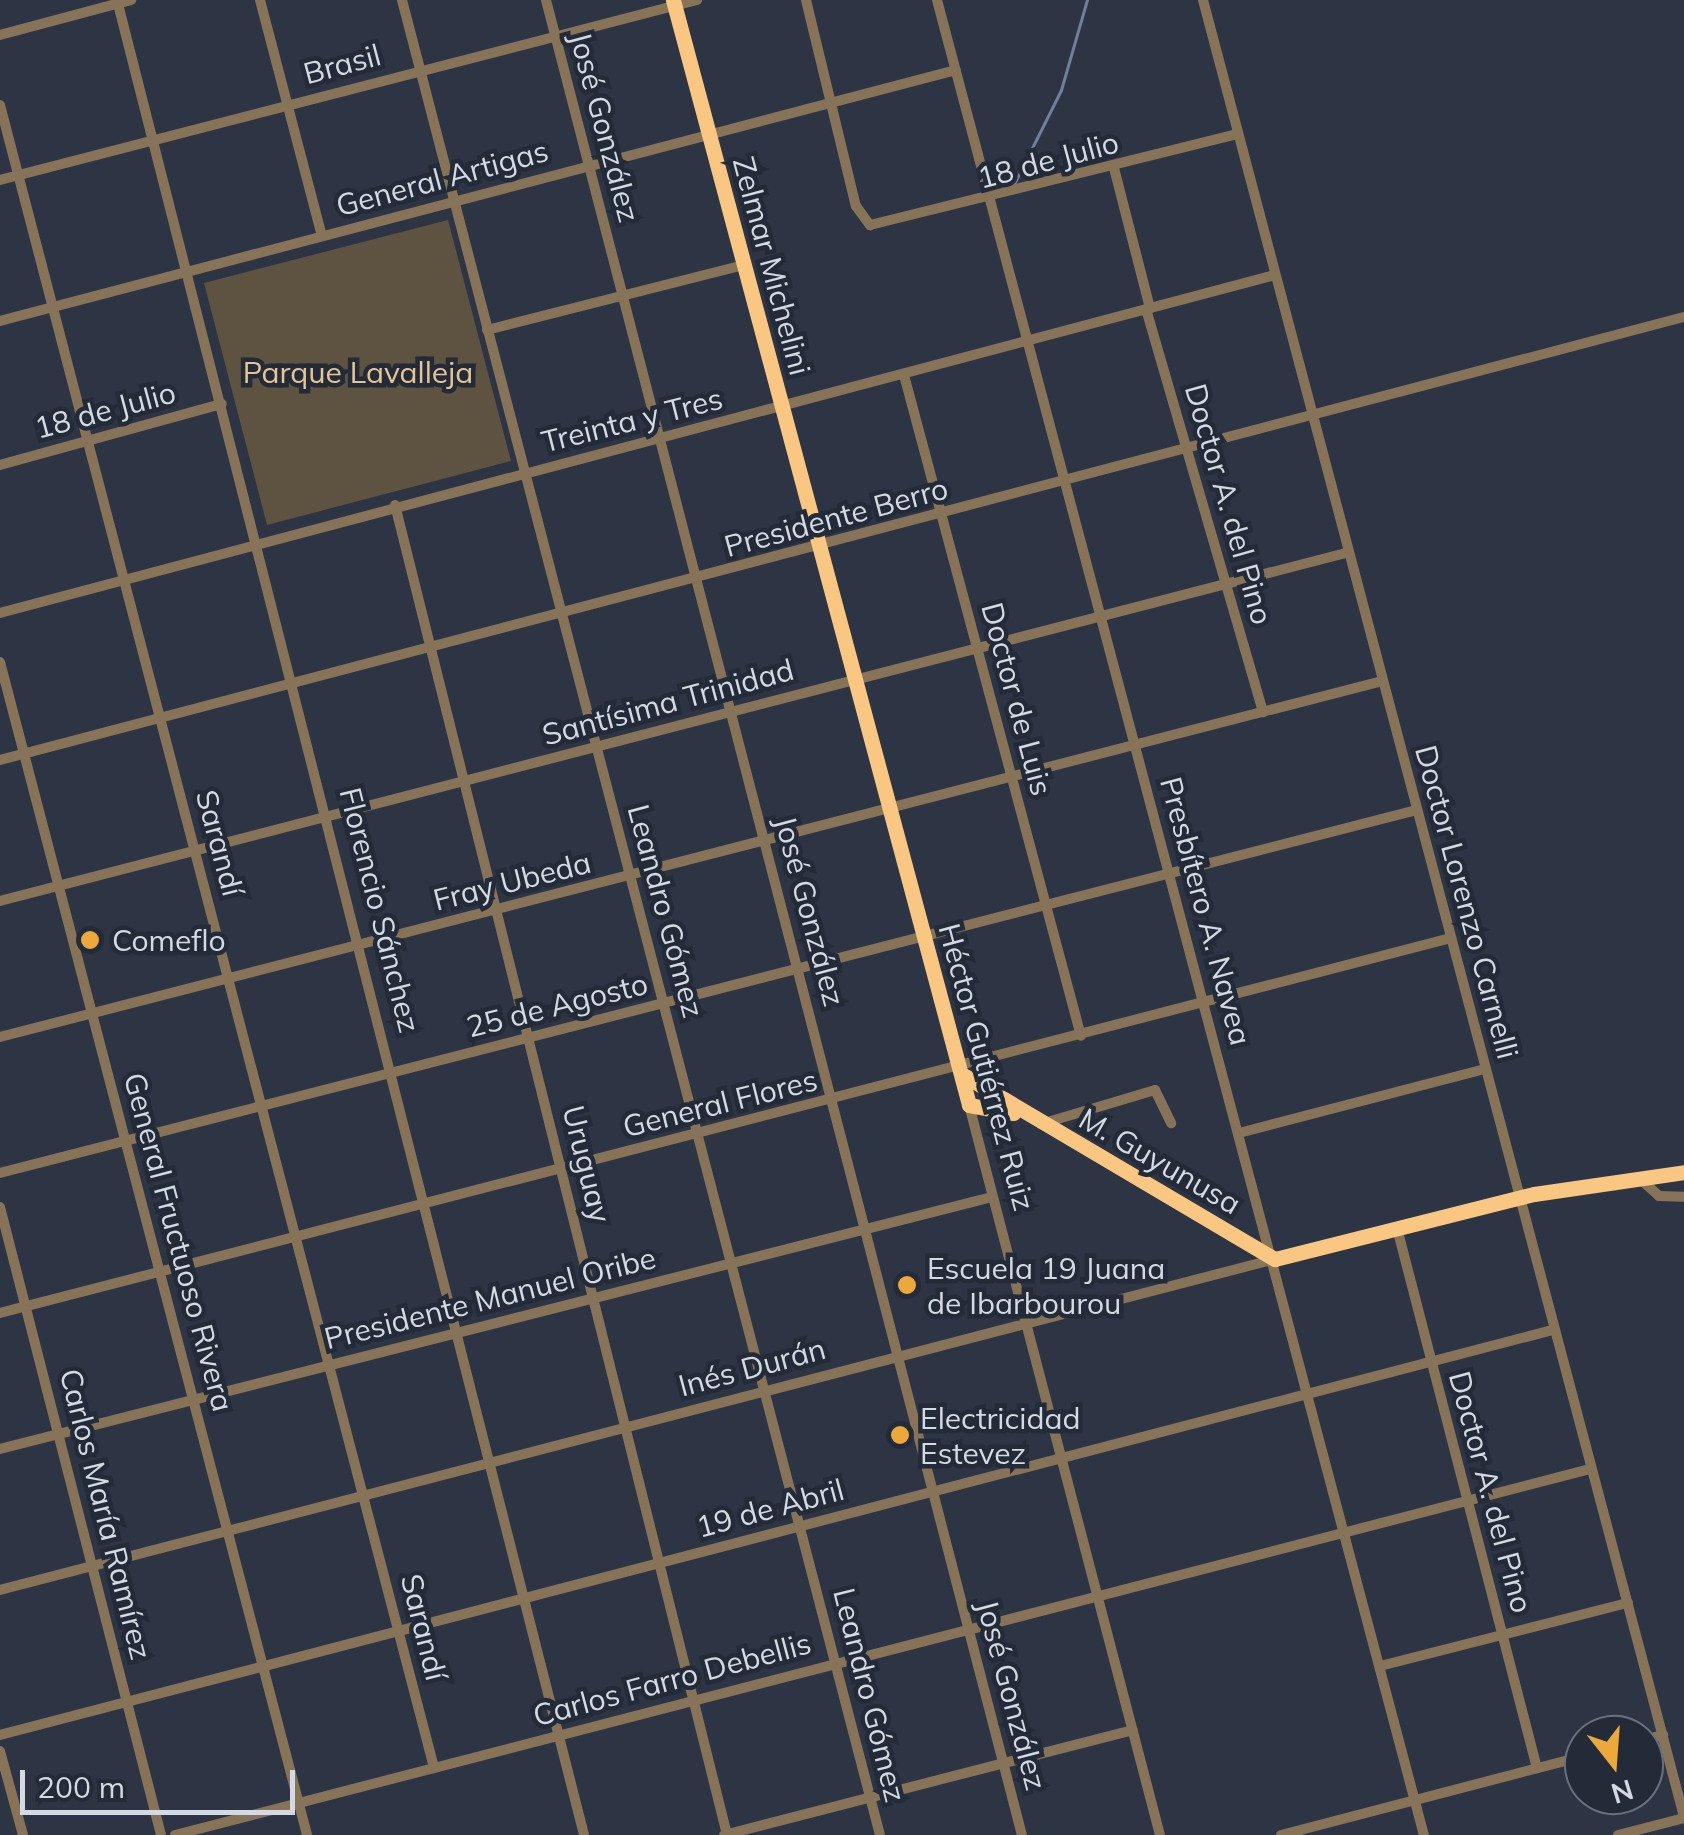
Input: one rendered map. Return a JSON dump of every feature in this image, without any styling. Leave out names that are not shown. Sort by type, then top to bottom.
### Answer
[{"type":"highway","name":"Zelmar Michelini","points":[[673,3],[819,547]]},
{"type":"highway","name":"Héctor Gutiérrez Ruiz","points":[[819,547],[969,1105]]},
{"type":"highway","name":"M. Guyunusa","points":[[960,1068],[989,1096],[1016,1113],[1275,1259]]},
{"type":"highway","points":[[969,1105],[989,1096]]},
{"type":"highway","name":"M. Guyunusa","points":[[969,1105],[1016,1113]]},
{"type":"highway","name":"Inés Durán","points":[[1275,1259],[1518,1198],[1637,1176],[1684,1172]]},
{"type":"street","points":[[0,35],[131,0]]},
{"type":"street","points":[[260,0],[322,236]]},
{"type":"street","name":"Leandro Gómez","points":[[402,0],[880,1835]]},
{"type":"street","name":"José González","points":[[546,0],[1022,1835]]},
{"type":"street","name":"Brasil","points":[[0,180],[673,3],[697,0]]},
{"type":"street","points":[[806,0],[830,103]]},
{"type":"street","name":"Presbítero A. Navea","points":[[937,0],[1275,1259],[1424,1835]]},
{"type":"street","name":"Doctor Lorenzo Carnelli","points":[[1203,0],[1658,1715]]},
{"type":"street","name":"Florencio Sánchez","points":[[117,2],[331,814],[584,1835]]},
{"type":"street","name":"General Artigas","points":[[0,322],[956,70]]},
{"type":"street","name":"18 de Julio","points":[[830,103],[856,206],[870,225],[991,202],[1238,134]]},
{"type":"street","name":"Sarandí","points":[[0,105],[434,1768]]},
{"type":"street","name":"Doctor A. del Pino","points":[[1114,168],[1148,309],[1262,712]]},
{"type":"street","points":[[488,330],[744,265]]},
{"type":"street","name":"Treinta y Tres","points":[[0,613],[1276,275]]},
{"type":"street","name":"Presidente Berro","points":[[0,760],[1313,420],[1684,317]]},
{"type":"street","name":"Doctor de Luis","points":[[904,375],[1081,1036]]},
{"type":"street","name":"18 de Julio","points":[[0,465],[222,404]]},
{"type":"street","name":"Uruguay","points":[[396,506],[596,1298],[726,1835]]},
{"type":"street","name":"Santísima Trinidad","points":[[0,901],[1349,552]]},
{"type":"street","name":"General Fructuoso Rivera","points":[[0,662],[95,1012],[307,1835]]},
{"type":"street","name":"Fray Ubeda","points":[[0,1037],[1383,682]]},
{"type":"street","name":"25 de Agosto","points":[[0,1173],[1417,810]]},
{"type":"street","name":"General Flores","points":[[0,1313],[960,1068],[1451,938]]},
{"type":"street","points":[[1239,1133],[1485,1070]]},
{"type":"street","points":[[1040,1125],[1155,1090],[1171,1122]]},
{"type":"street","name":"Héctor Gutiérrez Ruiz","points":[[969,1105],[1160,1835]]},
{"type":"street","points":[[1637,1176],[1658,1196],[1684,1198]]},
{"type":"street","name":"Presidente Manuel Oribe","points":[[0,1449],[992,1197]]},
{"type":"street","name":"Carlos María Ramírez","points":[[0,1206],[160,1835]]},
{"type":"street","name":"Doctor A. del Pino","points":[[1396,1228],[1537,1768]]},
{"type":"street","name":"Inés Durán","points":[[0,1590],[1275,1259]]},
{"type":"street","name":"19 de Abril","points":[[0,1735],[1553,1330]]},
{"type":"street","name":"Carlos Farro Debellis","points":[[174,1835],[968,1626],[1590,1470]]},
{"type":"street","points":[[1380,1666],[1628,1603]]},
{"type":"street","points":[[726,1835],[1133,1730]]},
{"type":"street","name":"Doctor Lorenzo Carnelli","points":[[1664,1738],[1684,1818]]},
{"type":"street","points":[[0,1751],[23,1835]]},
{"type":"street","points":[[1281,1835],[1564,1761]]},
{"type":"street","points":[[1618,1835],[1684,1818]]},
{"type":"green space","name":"Parque Lavalleja","points":[[448,220],[511,461],[267,525],[204,283]]},
{"type":"waterway","points":[[1013,186],[1061,90],[1087,0]]},
{"type":"place","name":"Comeflo","points":[[90,940]]},
{"type":"place","name":"Escuela 19 Juana de Ibarbourou","points":[[907,1285]]},
{"type":"place","name":"Electricidad Estevez","points":[[900,1435]]}]
